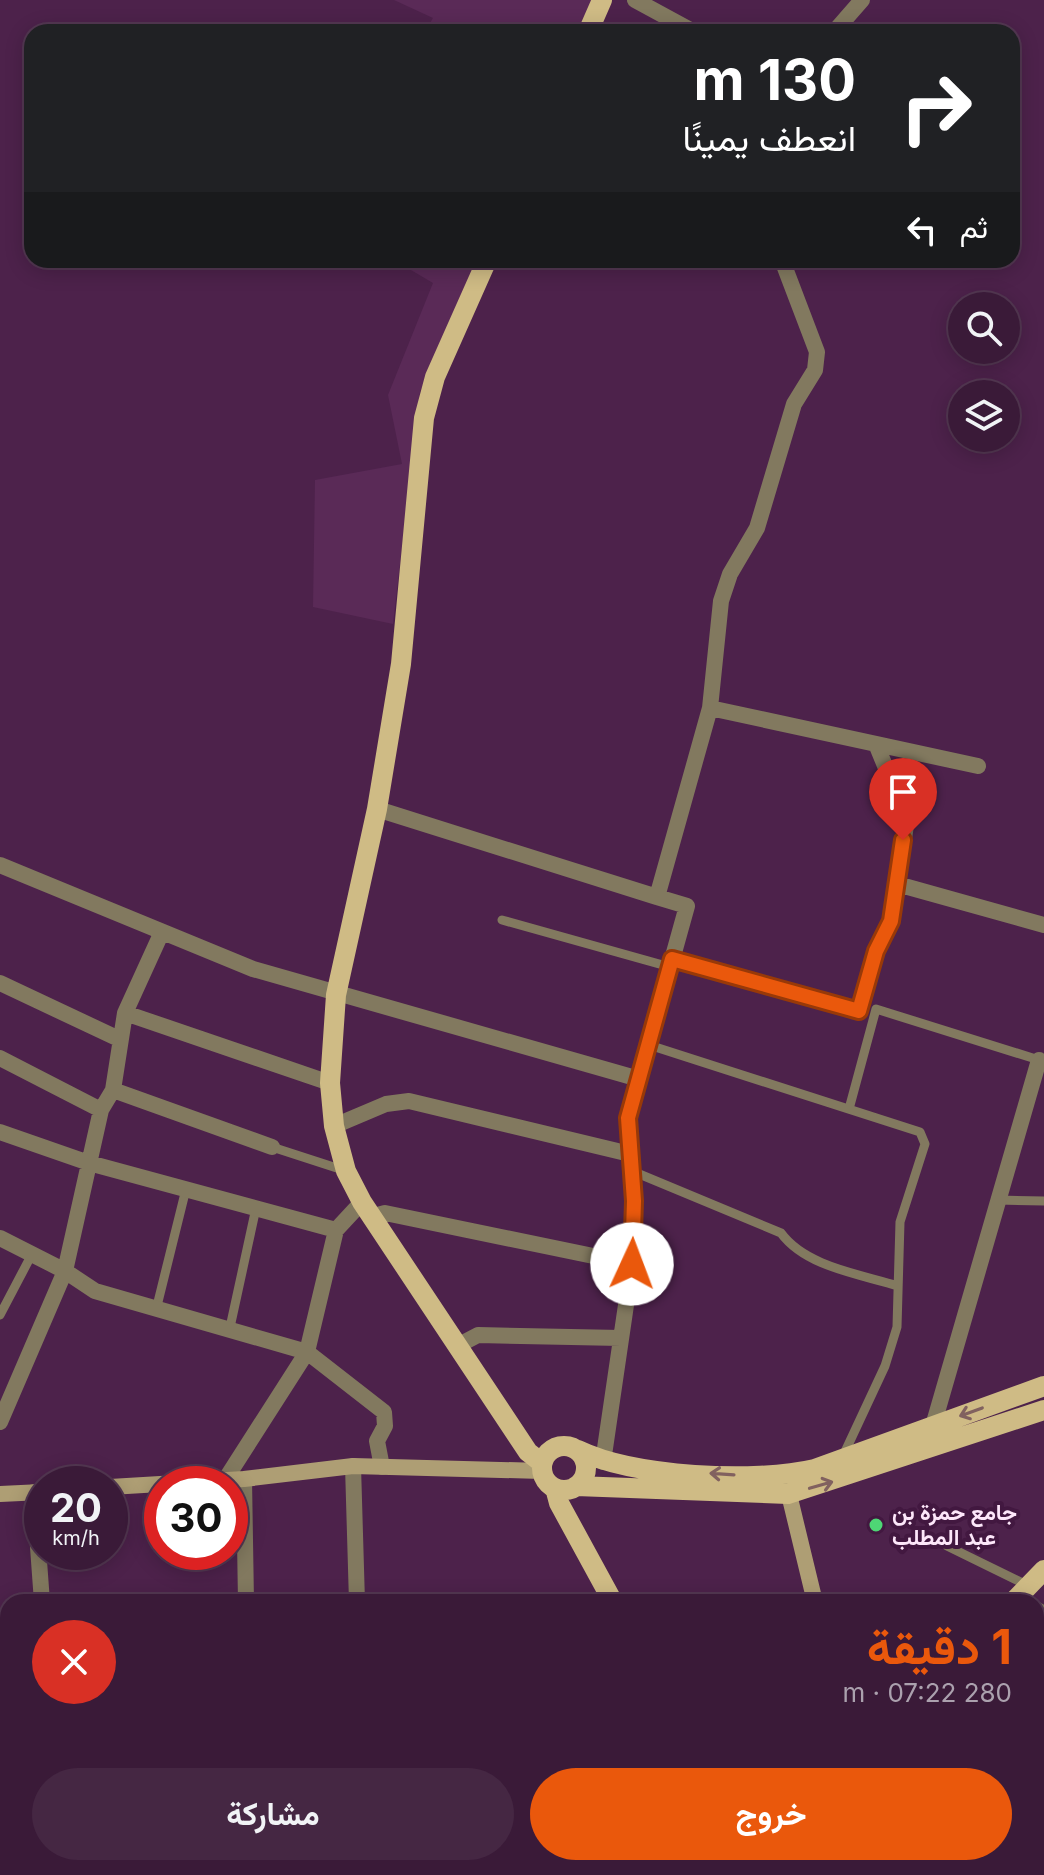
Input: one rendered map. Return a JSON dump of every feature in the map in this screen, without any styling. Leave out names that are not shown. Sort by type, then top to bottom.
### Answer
[{"type":"main road","points":[[592,24],[602,0]]},
{"type":"main road","points":[[483,268],[435,377],[424,418],[401,664],[377,809],[336,995],[330,1083],[334,1126],[346,1171],[366,1209],[528,1452],[542,1467],[609,1594]]},
{"type":"main road","points":[[542,1467],[556,1447],[578,1450],[603,1462],[633,1469],[786,1485],[841,1460],[1044,1386]]},
{"type":"main road","points":[[555,1488],[786,1485],[1044,1410]]},
{"type":"main road","points":[[576,1486],[586,1469],[578,1450]]},
{"type":"main road","points":[[1029,1594],[1044,1570]]},
{"type":"street","points":[[635,0],[679,24]]},
{"type":"street","points":[[841,24],[862,0]]},
{"type":"street","points":[[657,897],[710,708],[721,601],[730,574],[757,528],[774,461],[794,404],[815,370],[817,352],[785,268]]},
{"type":"street","points":[[710,708],[978,766]]},
{"type":"street","points":[[867,1013],[876,951],[891,921],[907,819],[876,744]]},
{"type":"street","points":[[377,809],[687,906],[628,1118],[632,1264],[603,1462]]},
{"type":"street","points":[[0,865],[161,934],[253,969],[639,1079]]},
{"type":"street","points":[[897,884],[1044,925]]},
{"type":"street","points":[[0,1422],[65,1271],[101,1110],[113,1090],[125,1013],[161,934]]},
{"type":"street","points":[[0,983],[119,1039]]},
{"type":"street","points":[[125,1013],[330,1083]]},
{"type":"street","points":[[0,1058],[101,1110]]},
{"type":"street","points":[[933,1426],[1039,1060]]},
{"type":"street","points":[[113,1090],[272,1147]]},
{"type":"street","points":[[334,1126],[386,1104],[409,1101],[631,1163]]},
{"type":"street","points":[[0,1132],[89,1163],[336,1230]]},
{"type":"street","points":[[234,1466],[307,1352],[336,1230],[366,1209],[632,1264]]},
{"type":"street","points":[[0,1238],[65,1271],[95,1291],[307,1352],[384,1412],[385,1426],[377,1441],[382,1467]]},
{"type":"street","points":[[457,1346],[478,1335],[621,1338]]},
{"type":"street","points":[[248,1479],[353,1466],[542,1467]]},
{"type":"street","points":[[353,1466],[357,1594]]},
{"type":"street","points":[[786,1485],[813,1594]]},
{"type":"street","points":[[0,1494],[24,1493]]},
{"type":"street","points":[[41,1570],[42,1594]]},
{"type":"street","points":[[245,1570],[246,1594]]},
{"type":"lane","points":[[502,920],[867,1013],[876,1009],[1039,1060]]},
{"type":"lane","points":[[849,1109],[867,1013]]},
{"type":"lane","points":[[649,1045],[920,1132],[925,1144],[900,1222],[897,1327],[885,1366],[841,1460]]},
{"type":"lane","points":[[272,1147],[346,1171]]},
{"type":"lane","points":[[631,1163],[781,1233],[790,1246],[814,1259],[898,1286]]},
{"type":"lane","points":[[156,1310],[186,1189]]},
{"type":"lane","points":[[998,1200],[1044,1201]]},
{"type":"lane","points":[[229,1332],[256,1208]]},
{"type":"lane","points":[[0,1315],[32,1254]]},
{"type":"lane","points":[[947,1546],[1020,1594]]},
{"type":"shaded area","points":[[394,0],[595,0],[584,24],[430,24],[433,18]]},
{"type":"shaded area","points":[[408,268],[475,268],[420,392],[393,624],[313,607],[315,480],[402,464],[388,395],[433,283]]},
{"type":"place","name":"جامع حمزة بن عبد المطلب","points":[[876,1525]]},
{"type":"route","points":[[632,1264],[634,1201],[628,1118],[672,959],[859,1011],[876,951],[891,921],[903,840]]}]
